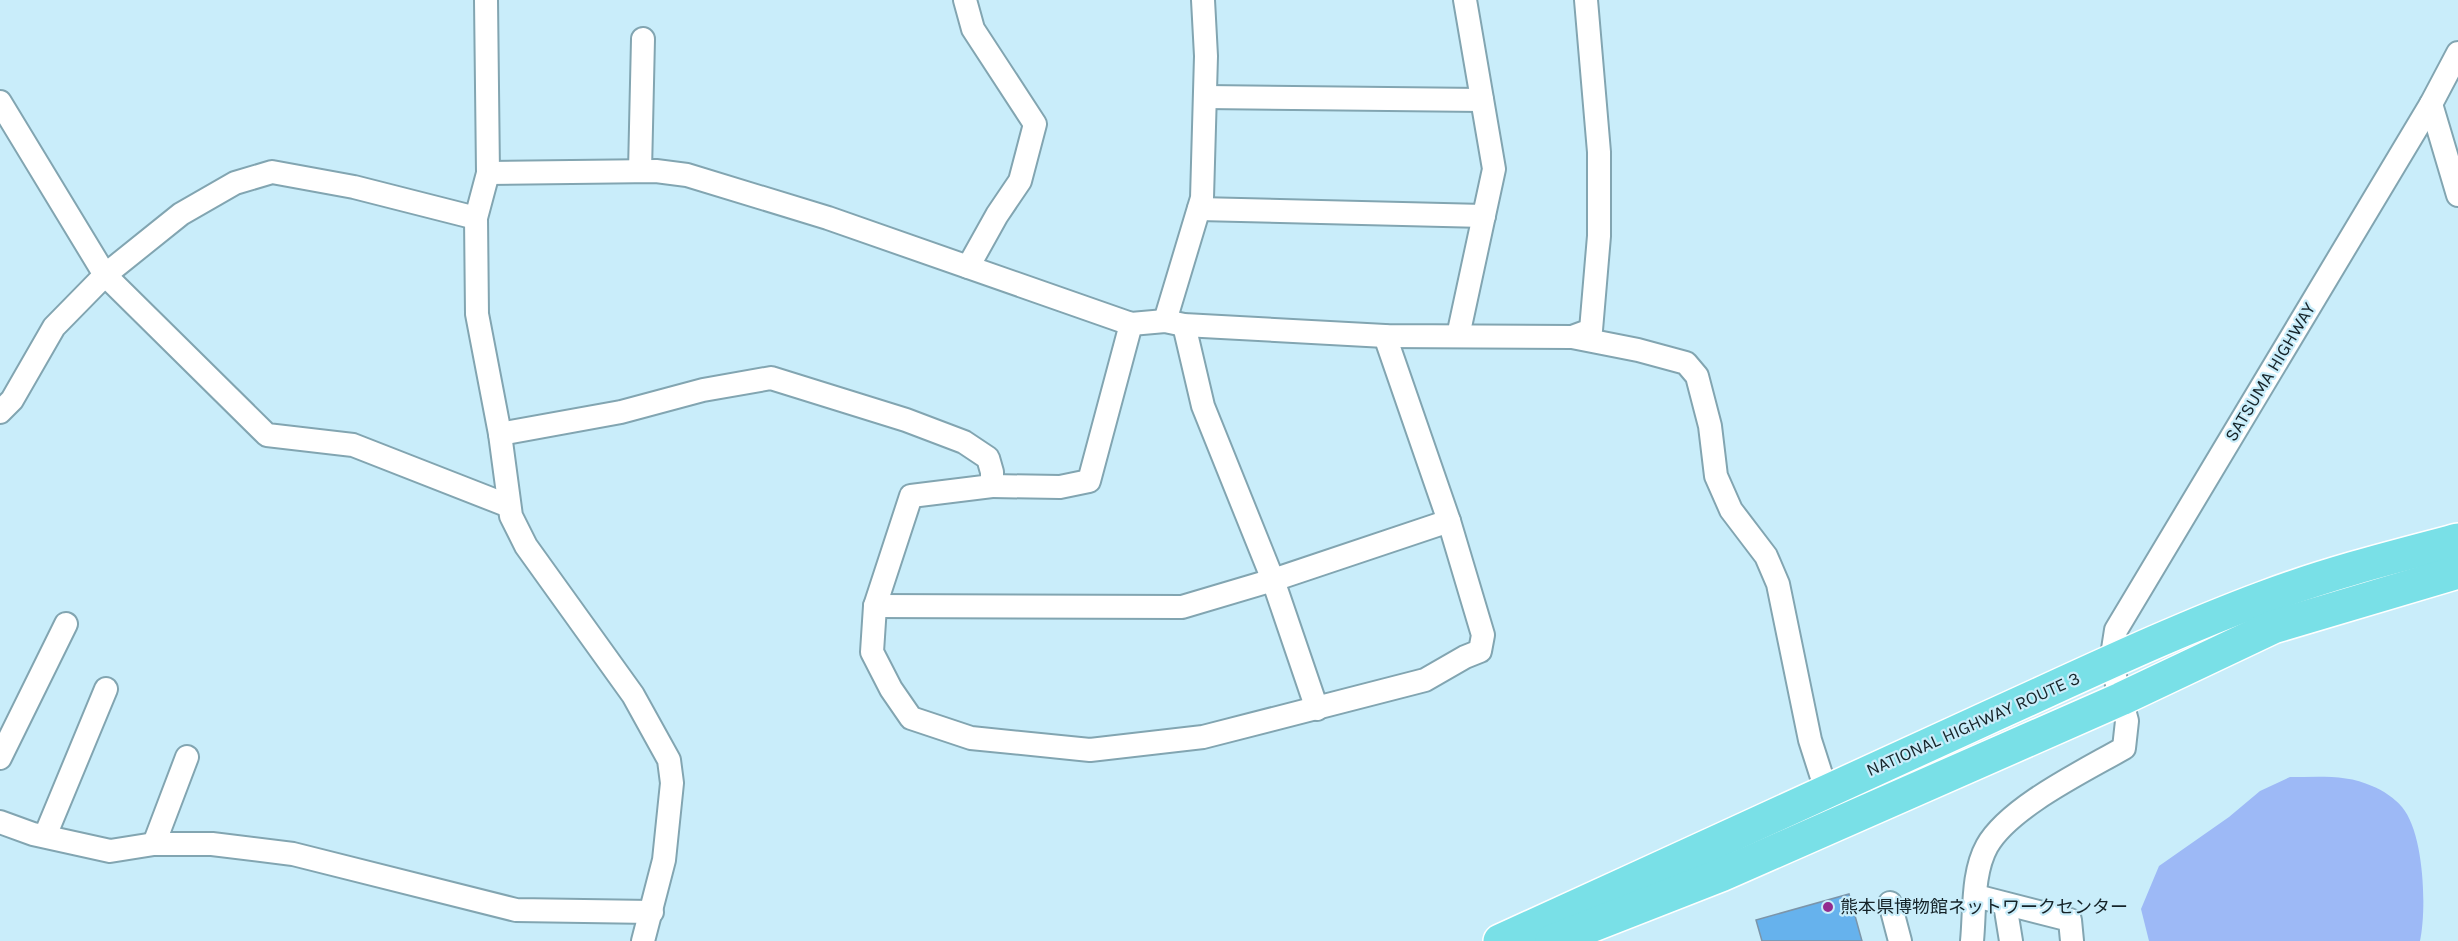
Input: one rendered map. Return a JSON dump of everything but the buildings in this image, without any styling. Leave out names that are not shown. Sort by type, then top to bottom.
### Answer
[{"type":"highway","name":"NATIONAL HIGHWAY ROUTE 3","points":[[1500,941],[1702,850],[1826,790],[2111,662],[2263,598],[2378,561],[2458,540]]},
{"type":"highway","name":"NATIONAL HIGHWAY ROUTE 3","points":[[1552,941],[1721,875],[2121,699],[2273,627],[2458,572]]},
{"type":"street","points":[[486,0],[488,173],[476,218],[477,314],[500,434],[509,506],[511,516],[526,546],[633,695],[669,760],[672,783],[664,860],[643,941]]},
{"type":"street","points":[[965,0],[973,29],[1035,124],[1020,181],[997,215],[968,267]]},
{"type":"street","points":[[1203,0],[1206,56],[1202,198],[1174,323],[1203,406],[1274,580],[1317,709]]},
{"type":"street","points":[[1458,336],[1494,169],[1464,0]]},
{"type":"street","points":[[1572,337],[1591,330],[1599,236],[1599,152],[1586,0]]},
{"type":"street","points":[[640,171],[644,39]]},
{"type":"street","name":"SATSUMA HIGHWAY","points":[[1976,896],[1977,878],[1986,848],[2000,827],[2021,809],[2124,748],[2127,721],[2111,662],[2116,630],[2431,104],[2458,53]]},
{"type":"street","points":[[1205,97],[1482,100]]},
{"type":"street","points":[[0,102],[105,275],[267,435],[353,445],[509,506]]},
{"type":"street","points":[[2431,104],[2458,195]]},
{"type":"street","points":[[488,173],[640,171],[687,175],[828,218],[1131,324],[1174,323],[1385,336],[1572,337],[1638,350],[1686,363],[1697,376],[1710,426],[1716,476],[1731,510],[1766,556],[1778,584],[1810,740],[1826,790]]},
{"type":"street","points":[[0,412],[12,400],[54,327],[105,275],[181,214],[235,183],[272,172],[354,187],[476,218]]},
{"type":"street","points":[[1199,209],[1484,216]]},
{"type":"street","points":[[1131,324],[1089,481],[1060,486],[977,486],[911,496],[875,606],[872,652],[891,689],[911,718],[971,738],[1090,750],[1203,738],[1425,680],[1480,651],[1483,635],[1449,521],[1385,336]]},
{"type":"street","points":[[500,434],[621,412],[702,390],[771,378],[906,420],[964,442],[988,458],[992,472],[992,486]]},
{"type":"street","points":[[875,606],[1182,607],[1274,580],[1449,521]]},
{"type":"street","points":[[0,758],[66,624]]},
{"type":"street","points":[[45,836],[106,689]]},
{"type":"street","points":[[154,844],[187,758]]},
{"type":"street","points":[[0,822],[45,836],[110,851],[154,844],[212,844],[293,854],[516,910],[652,912]]},
{"type":"street","points":[[1972,941],[1976,896],[2070,920],[2072,941]]},
{"type":"street","points":[[1890,903],[1900,941]]},
{"type":"street","points":[[2005,904],[2011,941]]},
{"type":"water","points":[[2290,777],[2332,777],[2362,782],[2384,792],[2402,807],[2415,834],[2422,871],[2423,910],[2420,941],[2149,941],[2141,909],[2159,866],[2229,817],[2260,791]]},
{"type":"place","name":"熊本県博物館ネットワークセンター","points":[[1828,907]]}]
